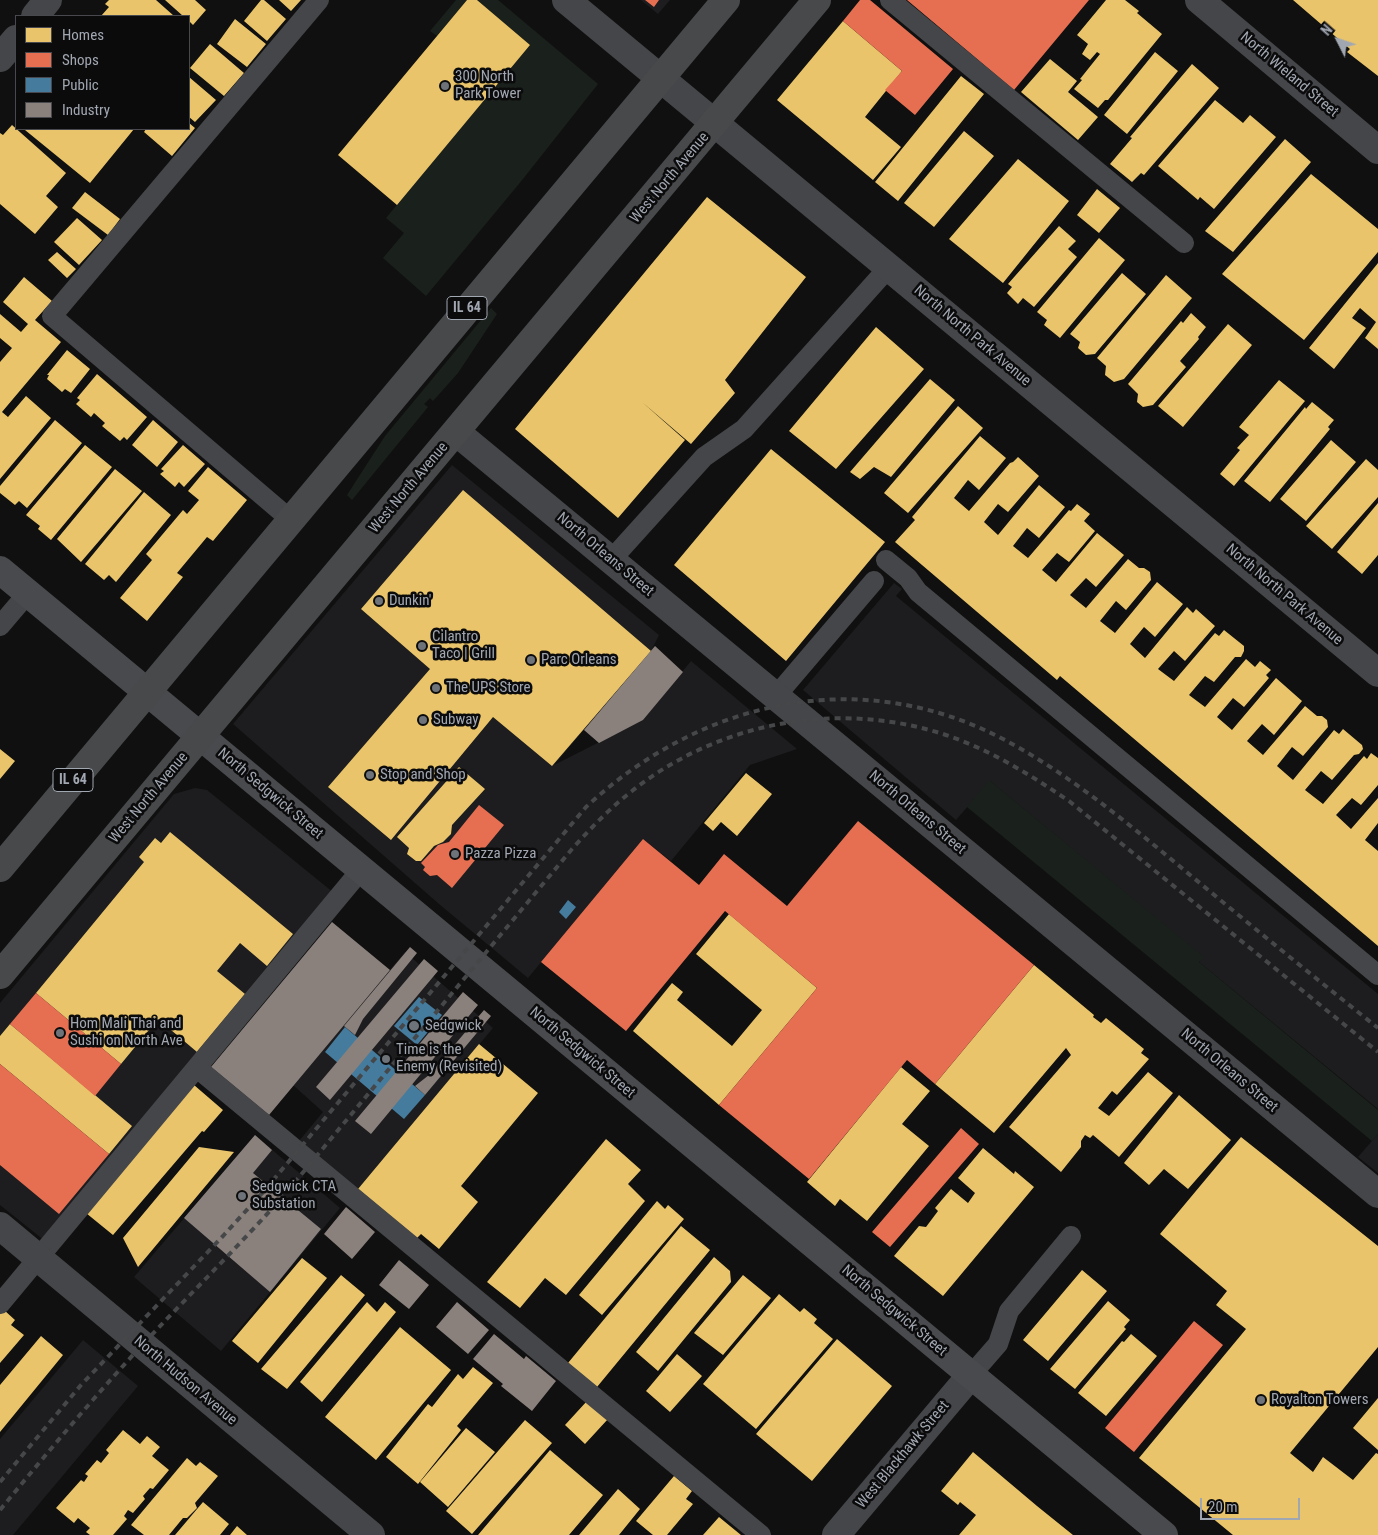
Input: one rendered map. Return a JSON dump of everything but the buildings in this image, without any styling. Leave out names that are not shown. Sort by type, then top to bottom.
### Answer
[{"type":"main road","name":"IL 64","points":[[0,868],[726,0]]},
{"type":"main road","name":"West North Avenue","points":[[0,976],[818,0]]},
{"type":"street","points":[[36,15],[48,0]]},
{"type":"street","name":"North North Park Avenue","points":[[566,0],[1378,673]]},
{"type":"street","name":"North Wieland Street","points":[[1199,0],[1378,150]]},
{"type":"street","points":[[0,58],[15,39]]},
{"type":"street","name":"North Orleans Street","points":[[456,432],[1378,1194]]},
{"type":"street","name":"North Sedgwick Street","points":[[0,570],[1164,1535]]},
{"type":"street","name":"North Hudson Avenue","points":[[0,1226],[370,1535]]},
{"type":"street","name":"West Blackhawk Street","points":[[836,1535],[971,1375]]},
{"type":"lane","points":[[291,520],[52,316],[319,0]]},
{"type":"lane","points":[[890,0],[1184,243]]},
{"type":"lane","points":[[611,560],[704,457],[744,429],[889,267]]},
{"type":"lane","points":[[886,560],[908,578],[918,592],[1378,975]]},
{"type":"lane","points":[[776,696],[874,581]]},
{"type":"lane","points":[[0,626],[28,593]]},
{"type":"lane","points":[[0,1304],[361,870]]},
{"type":"lane","points":[[197,1068],[761,1535]]},
{"type":"lane","points":[[971,1375],[998,1344],[1009,1311],[1071,1236]]},
{"type":"shaded area","points":[[456,0],[467,0],[437,36],[430,31]]},
{"type":"shaded area","points":[[477,0],[498,0],[598,84],[523,179],[426,296],[383,258],[404,233],[386,218],[530,45]]},
{"type":"shaded area","points":[[641,0],[670,0],[658,14]]},
{"type":"shaded area","points":[[491,308],[497,314],[458,373],[433,401],[430,398],[424,404],[428,407],[352,500],[347,495],[385,436]]},
{"type":"shaded area","points":[[452,465],[659,635],[651,651],[554,765],[643,720],[691,661],[797,749],[750,765],[671,861],[643,839],[528,978],[439,904],[233,724]]},
{"type":"shaded area","points":[[894,583],[902,589],[896,596],[1378,994],[1378,1109],[1199,962],[1203,957],[990,781],[956,820],[803,690]]},
{"type":"shaded area","points":[[989,780],[1204,957],[1199,962],[1378,1110],[1378,1134],[1372,1141],[967,807]]},
{"type":"shaded area","points":[[195,788],[207,790],[339,897],[50,1245],[0,1205],[0,1003],[174,794]]},
{"type":"shaded area","points":[[405,952],[493,1028],[358,1189],[299,1141],[323,1112],[293,1085]]},
{"type":"shaded area","points":[[1378,1134],[1378,1173],[1358,1157]]},
{"type":"shaded area","points":[[255,1135],[340,1208],[221,1351],[134,1277]]},
{"type":"shaded area","points":[[83,1340],[138,1386],[13,1535],[0,1535],[0,1439]]},
{"type":"railway","points":[[0,1482],[81,1385],[264,1191],[586,807],[631,770],[680,741],[731,719],[784,705],[839,699],[894,703],[949,716],[1003,739],[1055,770],[1105,806],[1378,1028]]},
{"type":"railway","points":[[0,1510],[125,1363],[285,1194],[586,833],[632,791],[666,767],[702,748],[741,734],[780,724],[821,719],[862,719],[903,724],[943,734],[993,755],[1024,772],[1069,801],[1378,1052]]},
{"type":"place","name":"300 North Park Tower","points":[[445,86]]},
{"type":"place","name":"Dunkin'","points":[[379,601]]},
{"type":"place","name":"Cilantro Taco | Grill","points":[[422,646]]},
{"type":"place","name":"Parc Orleans","points":[[531,660]]},
{"type":"place","name":"The UPS Store","points":[[436,688]]},
{"type":"place","name":"Subway","points":[[423,720]]},
{"type":"place","name":"Stop and Shop","points":[[370,775]]},
{"type":"place","name":"Pazza Pizza","points":[[455,854]]},
{"type":"place","name":"Sedgwick","points":[[414,1026]]},
{"type":"place","name":"Hom Mali Thai and Sushi on North Ave","points":[[60,1033]]},
{"type":"place","name":"Time is the Enemy (Revisited)","points":[[386,1059]]},
{"type":"place","name":"Sedgwick CTA Substation","points":[[242,1196]]},
{"type":"place","name":"Royalton Towers","points":[[1261,1400]]}]
